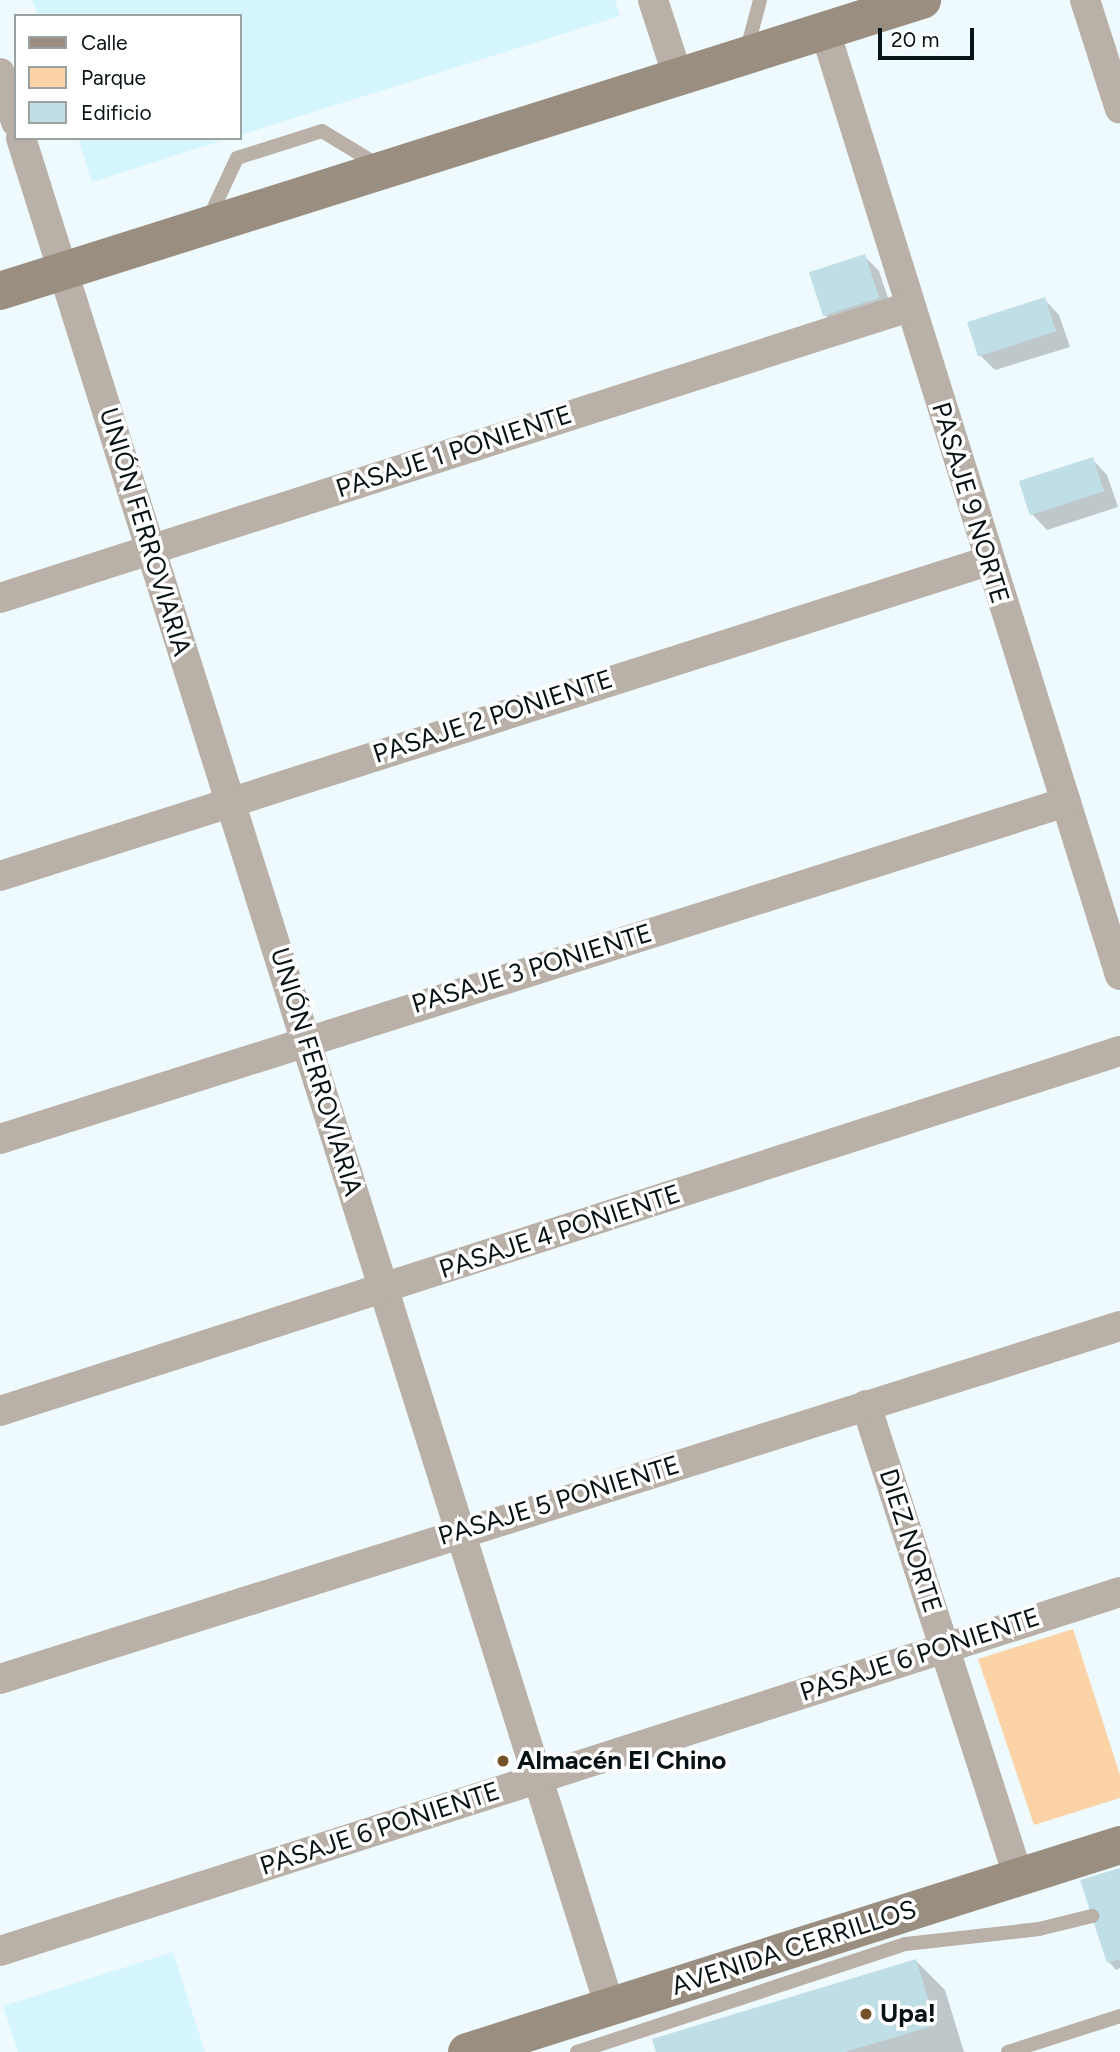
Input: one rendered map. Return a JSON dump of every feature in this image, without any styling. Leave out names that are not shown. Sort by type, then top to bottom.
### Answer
[{"type":"street","points":[[653,0],[678,77]]},
{"type":"street","points":[[1085,0],[1120,109]]},
{"type":"street","points":[[0,291],[746,56],[901,3]]},
{"type":"street","name":"PASAJE 9 NORTE","points":[[825,30],[988,561],[1066,802],[1115,939],[1120,975]]},
{"type":"street","points":[[0,73],[14,116]]},
{"type":"street","name":"UNIÓN FERROVIARIA","points":[[22,140],[610,2007]]},
{"type":"street","name":"PASAJE 1 PONIENTE","points":[[0,598],[909,307]]},
{"type":"street","name":"PASAJE 2 PONIENTE","points":[[0,876],[230,800],[988,561]]},
{"type":"street","name":"PASAJE 3 PONIENTE","points":[[0,1139],[305,1040],[1066,802]]},
{"type":"street","name":"PASAJE 4 PONIENTE","points":[[0,1411],[1120,1051]]},
{"type":"street","name":"PASAJE 5 PONIENTE","points":[[0,1679],[460,1531],[1120,1326]]},
{"type":"street","name":"DIEZ NORTE","points":[[866,1405],[1018,1877]]},
{"type":"street","name":"PASAJE 6 PONIENTE","points":[[0,1951],[1120,1592]]},
{"type":"street","name":"AVENIDA CERRILLOS","points":[[467,2052],[1120,1845]]},
{"type":"lane","points":[[746,56],[760,0]]},
{"type":"lane","points":[[205,227],[237,158],[322,131],[385,170]]},
{"type":"lane","points":[[577,2052],[906,1944],[1039,1929],[1092,1916]]},
{"type":"lane","points":[[1008,2052],[1120,2016]]},
{"type":"shaded area","points":[[32,0],[615,0],[620,16],[242,134],[242,14],[37,14]]},
{"type":"shaded area","points":[[79,140],[224,140],[92,182]]},
{"type":"shaded area","points":[[173,1952],[205,2052],[18,2052],[3,2006]]},
{"type":"green space","points":[[1073,1629],[1120,1775],[1120,1798],[1034,1825],[978,1659]]},
{"type":"building","points":[[865,254],[879,298],[823,316],[809,272]]},
{"type":"building","points":[[1045,297],[1056,331],[978,357],[967,322]]},
{"type":"building","points":[[1093,457],[1104,491],[1030,515],[1019,481]]},
{"type":"building","points":[[1120,1868],[1120,1959],[1107,1963],[1080,1880]]},
{"type":"building","points":[[916,1959],[936,2025],[845,2052],[656,2052],[652,2039]]},
{"type":"place","name":"Almacén El Chino","points":[[503,1761]]},
{"type":"place","name":"Upa!","points":[[866,2014]]}]
